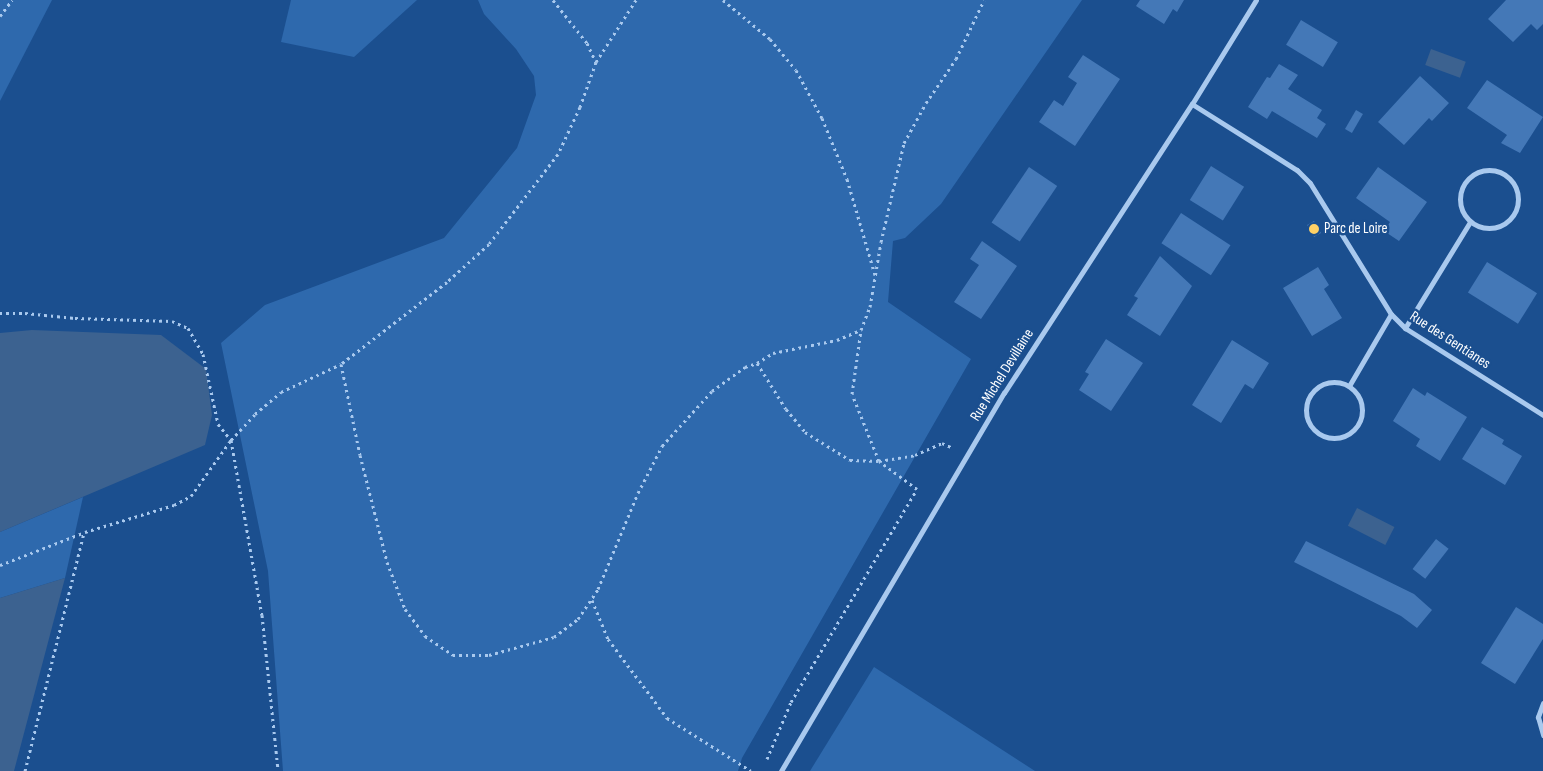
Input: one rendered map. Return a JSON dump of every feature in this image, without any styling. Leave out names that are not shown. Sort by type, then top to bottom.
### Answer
[{"type":"street","name":"Rue Michel Devillaine","points":[[781,771],[1004,393],[1192,104],[1256,0]]},
{"type":"street","name":"Rue des Gentianes","points":[[1192,104],[1297,170],[1310,183],[1391,314],[1406,328],[1543,415]]},
{"type":"street","points":[[1486,170],[1496,170],[1506,175],[1517,190],[1519,200],[1513,217],[1506,224],[1488,229],[1470,222],[1460,206],[1460,196],[1468,178],[1477,172],[1486,170]]},
{"type":"street","points":[[1406,328],[1470,222]]},
{"type":"street","points":[[1349,386],[1391,314]]},
{"type":"street","points":[[1332,382],[1349,386],[1356,392],[1362,410],[1355,428],[1339,438],[1321,435],[1308,422],[1306,404],[1309,396],[1315,388],[1332,382]]},
{"type":"street","points":[[1543,703],[1538,717],[1543,735]]},
{"type":"path","points":[[0,16],[12,0]]},
{"type":"path","points":[[552,0],[587,43],[596,62]]},
{"type":"path","points":[[0,565],[85,532],[174,505],[191,496],[232,440],[255,414],[281,392],[341,364],[447,282],[489,244],[558,154],[580,107],[596,62],[636,0]]},
{"type":"path","points":[[723,0],[770,39],[796,70],[822,118],[847,179],[876,278]]},
{"type":"path","points":[[765,762],[791,702],[917,489],[879,461],[852,394],[861,330],[870,306],[881,242],[904,143],[926,103],[956,59],[984,0]]},
{"type":"path","points":[[0,314],[25,313],[75,318],[172,321],[188,328],[203,354],[218,424],[232,440],[262,615],[278,771]]},
{"type":"path","points":[[341,364],[360,455],[388,562],[405,609],[425,636],[453,654],[490,655],[554,637],[578,619],[598,589],[638,493],[662,446],[712,390],[745,367],[757,363],[773,353],[837,340],[861,330]]},
{"type":"path","points":[[757,363],[786,409],[805,432],[850,460],[879,461],[915,455],[942,443],[967,455]]},
{"type":"path","points":[[26,771],[85,532]]},
{"type":"path","points":[[591,600],[608,639],[667,718],[751,771]]},
{"type":"shaded area","points":[[0,0],[52,0],[0,101]]},
{"type":"shaded area","points":[[291,0],[417,0],[354,57],[281,42]]},
{"type":"shaded area","points":[[478,0],[1082,0],[941,204],[905,238],[893,241],[888,302],[971,359],[742,758],[738,771],[283,771],[268,571],[221,343],[265,305],[444,238],[517,148],[536,95],[534,76],[516,49],[484,14]]},
{"type":"shaded area","points":[[1431,49],[1466,62],[1460,78],[1425,65]]},
{"type":"shaded area","points":[[32,330],[161,335],[206,369],[212,415],[205,445],[0,532],[0,333]]},
{"type":"shaded area","points":[[83,497],[65,578],[0,598],[0,532]]},
{"type":"shaded area","points":[[1357,508],[1394,527],[1385,545],[1348,526]]},
{"type":"shaded area","points":[[65,578],[14,771],[0,771],[0,598]]},
{"type":"shaded area","points":[[874,667],[1035,771],[810,771]]},
{"type":"building","points":[[1140,0],[1184,0],[1177,12],[1173,9],[1164,24],[1136,6]]},
{"type":"building","points":[[1506,0],[1543,0],[1543,24],[1537,30],[1531,24],[1513,42],[1488,19]]},
{"type":"building","points":[[1301,20],[1338,42],[1323,67],[1286,45]]},
{"type":"building","points":[[1083,55],[1120,79],[1075,146],[1039,122],[1054,100],[1063,106],[1077,83],[1068,77]]},
{"type":"building","points":[[1279,64],[1298,75],[1288,89],[1322,110],[1317,118],[1326,124],[1317,138],[1272,111],[1267,119],[1248,107],[1267,77],[1270,78]]},
{"type":"building","points":[[1420,76],[1449,103],[1432,121],[1429,118],[1404,145],[1378,122]]},
{"type":"building","points":[[1487,80],[1543,117],[1520,153],[1501,143],[1507,135],[1467,108]]},
{"type":"building","points":[[1356,110],[1363,114],[1352,133],[1345,129]]},
{"type":"building","points":[[1211,166],[1244,187],[1223,221],[1190,200]]},
{"type":"building","points":[[1029,167],[1057,186],[1020,242],[992,223]]},
{"type":"building","points":[[1378,167],[1427,202],[1399,241],[1384,231],[1390,222],[1356,198]]},
{"type":"building","points":[[1181,213],[1230,245],[1211,275],[1161,243]]},
{"type":"building","name":"Parc de Loire","points":[[1314,221],[1321,233],[1314,237],[1307,225]]},
{"type":"building","points":[[982,241],[1017,266],[981,319],[954,302],[979,265],[970,259]]},
{"type":"building","points":[[1160,256],[1192,286],[1160,336],[1127,315],[1138,298],[1134,296]]},
{"type":"building","points":[[1487,262],[1537,293],[1518,324],[1468,293]]},
{"type":"building","points":[[1318,267],[1329,285],[1324,289],[1342,318],[1312,336],[1283,288]]},
{"type":"building","points":[[1106,339],[1143,363],[1111,411],[1079,390],[1089,374],[1085,372]]},
{"type":"building","points":[[1232,340],[1269,363],[1253,389],[1245,384],[1221,423],[1192,405]]},
{"type":"building","points":[[1413,388],[1425,396],[1427,392],[1467,417],[1440,461],[1416,446],[1420,439],[1393,421]]},
{"type":"building","points":[[1482,427],[1504,440],[1502,444],[1522,456],[1505,485],[1462,459]]},
{"type":"building","points":[[1436,539],[1449,549],[1425,579],[1413,569]]},
{"type":"building","points":[[1306,541],[1414,594],[1432,610],[1417,628],[1401,616],[1294,562]]},
{"type":"building","points":[[1516,607],[1543,624],[1543,639],[1515,684],[1481,663]]},
{"type":"place","name":"Parc de Loire","points":[[1314,229]]}]
